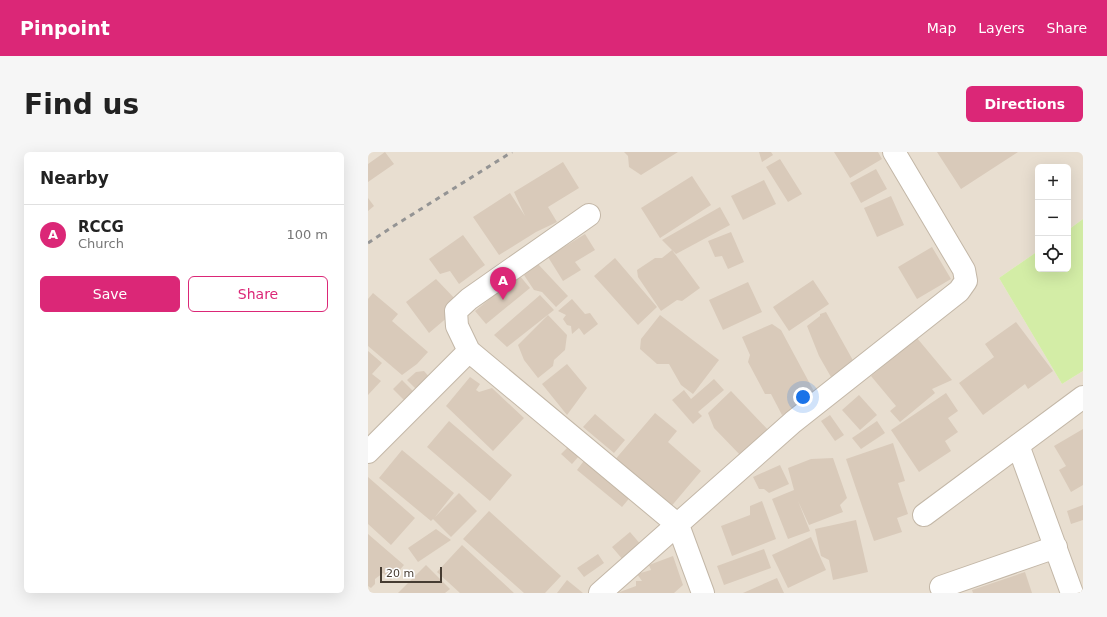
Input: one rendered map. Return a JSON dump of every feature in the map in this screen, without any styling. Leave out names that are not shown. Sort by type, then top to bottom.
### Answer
[{"type":"street","points":[[600,593],[793,422],[959,291],[966,281],[964,270],[894,152]]},
{"type":"street","points":[[589,215],[521,261],[469,299],[456,311],[456,326],[469,351],[678,525],[704,593]]},
{"type":"street","points":[[368,452],[469,351]]},
{"type":"street","points":[[924,515],[1083,397]]},
{"type":"street","points":[[1018,445],[1072,593]]},
{"type":"street","points":[[941,587],[1056,547]]},
{"type":"shaded area","points":[[368,152],[1083,152],[1083,219],[1071,228],[1071,164],[1035,164],[1035,253],[999,278],[1062,384],[1083,371],[1083,593],[368,593]]},
{"type":"green space","points":[[1083,219],[1083,371],[1062,384],[999,278],[1035,253],[1035,272],[1071,272],[1071,228]]},
{"type":"building","points":[[385,152],[394,164],[368,182],[368,164]]},
{"type":"building","points":[[624,152],[678,152],[641,175],[629,167],[628,156]]},
{"type":"building","points":[[759,152],[771,152],[773,155],[762,162]]},
{"type":"building","points":[[834,152],[878,152],[882,159],[850,178]]},
{"type":"building","points":[[937,152],[1018,152],[961,189]]},
{"type":"building","points":[[780,159],[802,194],[788,202],[766,167]]},
{"type":"building","points":[[563,162],[579,188],[548,207],[557,222],[536,232],[499,255],[473,217],[510,193],[525,216],[514,192]]},
{"type":"building","points":[[876,169],[887,189],[861,203],[850,183]]},
{"type":"building","points":[[692,176],[711,205],[660,238],[641,208]]},
{"type":"building","points":[[764,180],[776,204],[743,220],[731,196]]},
{"type":"building","points":[[891,196],[904,225],[877,237],[864,208]]},
{"type":"building","points":[[368,198],[374,206],[368,211]]},
{"type":"building","points":[[720,207],[730,225],[676,254],[662,240]]},
{"type":"building","points":[[731,232],[744,262],[728,269],[722,256],[715,257],[708,241]]},
{"type":"building","points":[[585,234],[595,250],[575,262],[581,270],[563,281],[548,257]]},
{"type":"building","points":[[463,235],[485,265],[459,284],[450,271],[440,274],[429,259]]},
{"type":"building","points":[[932,247],[951,279],[917,299],[898,267]]},
{"type":"building","points":[[672,250],[700,288],[682,301],[677,300],[661,311],[638,277],[637,270],[655,258],[662,258]]},
{"type":"building","points":[[615,258],[657,307],[638,325],[594,276]]},
{"type":"building","points":[[537,263],[568,296],[556,307],[542,292],[534,290],[524,275]]},
{"type":"building","points":[[519,275],[530,288],[486,324],[475,311]]},
{"type":"building","points":[[436,279],[458,302],[449,316],[429,333],[406,302]]},
{"type":"building","points":[[813,280],[829,304],[789,331],[773,307]]},
{"type":"building","points":[[748,282],[762,312],[723,330],[709,300]]},
{"type":"building","points":[[373,293],[398,314],[392,321],[428,352],[417,364],[402,375],[368,346],[368,299]]},
{"type":"building","points":[[540,295],[554,310],[507,347],[494,335]]},
{"type":"building","points":[[572,299],[585,314],[590,313],[598,324],[584,335],[579,328],[572,334],[571,326],[567,325],[563,319],[566,315],[558,311]]},
{"type":"building","points":[[826,312],[855,364],[831,377],[819,356],[807,326],[820,316],[820,314]]},
{"type":"building","points":[[548,315],[567,335],[565,350],[554,360],[553,366],[538,378],[524,360],[518,345]]},
{"type":"building","points":[[660,315],[719,360],[693,394],[681,385],[669,364],[657,364],[640,349],[641,339]]},
{"type":"building","points":[[1016,322],[1053,371],[1028,389],[1025,384],[983,415],[959,383],[994,357],[985,344]]},
{"type":"building","points":[[772,324],[781,330],[817,397],[782,415],[771,394],[765,394],[748,362],[750,355],[742,337]]},
{"type":"building","points":[[917,338],[952,380],[932,389],[935,393],[900,422],[890,411],[896,406],[871,376]]},
{"type":"building","points":[[368,351],[382,363],[372,374],[381,381],[368,395]]},
{"type":"building","points":[[567,364],[587,388],[567,415],[542,384]]},
{"type":"building","points":[[424,371],[431,379],[418,391],[407,380],[416,372]]},
{"type":"building","points":[[470,377],[480,384],[476,390],[479,392],[492,388],[524,418],[493,451],[446,406]]},
{"type":"building","points":[[714,379],[724,390],[698,412],[702,416],[693,424],[672,400],[684,390],[691,399]]},
{"type":"building","points":[[402,380],[414,392],[405,401],[393,389]]},
{"type":"building","points":[[731,391],[770,432],[743,458],[714,428],[708,413]]},
{"type":"building","points":[[946,393],[958,411],[948,418],[958,432],[945,441],[951,451],[919,472],[891,430]]},
{"type":"building","points":[[859,395],[877,415],[860,430],[842,410]]},
{"type":"building","points":[[655,413],[677,431],[668,442],[701,471],[669,509],[613,462]]},
{"type":"building","points":[[595,414],[625,440],[614,453],[583,427]]},
{"type":"building","points":[[830,415],[844,435],[835,441],[821,421]]},
{"type":"building","points":[[449,421],[512,475],[490,501],[427,447]]},
{"type":"building","points":[[877,421],[885,433],[861,449],[852,438]]},
{"type":"building","points":[[1083,429],[1083,485],[1071,492],[1059,470],[1066,466],[1054,446]]},
{"type":"building","points":[[893,443],[905,481],[898,483],[908,514],[897,518],[902,532],[874,541],[846,459]]},
{"type":"building","points":[[568,447],[579,456],[572,464],[561,454]]},
{"type":"building","points":[[402,450],[454,493],[435,517],[459,493],[477,511],[451,537],[433,519],[431,521],[379,478]]},
{"type":"building","points":[[586,458],[632,495],[622,507],[577,470]]},
{"type":"building","points":[[833,458],[847,498],[840,505],[843,512],[809,525],[798,501],[810,531],[788,539],[772,499],[794,490],[788,468],[811,459]]},
{"type":"building","points":[[780,465],[789,484],[769,493],[764,489],[759,489],[753,477]]},
{"type":"building","points":[[368,477],[415,518],[391,545],[368,524]]},
{"type":"building","points":[[762,501],[776,539],[732,556],[721,526],[750,515],[750,506]]},
{"type":"building","points":[[1083,505],[1083,520],[1071,524],[1067,511]]},
{"type":"building","points":[[489,511],[561,576],[545,593],[524,593],[463,539]]},
{"type":"building","points":[[856,520],[868,572],[833,580],[829,560],[821,556],[815,529]]},
{"type":"building","points":[[436,529],[451,540],[418,562],[408,548]]},
{"type":"building","points":[[630,532],[642,546],[624,561],[612,547]]},
{"type":"building","points":[[368,534],[404,565],[391,580],[383,573],[375,579],[375,584],[371,588],[368,586]]},
{"type":"building","points":[[811,537],[826,570],[788,588],[772,555]]},
{"type":"building","points":[[462,545],[514,593],[460,593],[437,572]]},
{"type":"building","points":[[764,549],[771,568],[724,585],[717,566]]},
{"type":"building","points":[[598,554],[604,563],[584,577],[577,568]]},
{"type":"building","points":[[673,556],[683,585],[674,593],[617,593],[636,586],[636,581],[642,581],[637,574],[651,570],[649,565]]},
{"type":"building","points":[[426,565],[450,589],[445,593],[398,593]]},
{"type":"building","points":[[1025,572],[1032,593],[973,593],[972,590]]},
{"type":"building","points":[[777,578],[784,593],[743,593]]},
{"type":"building","points":[[567,580],[583,593],[557,593]]},
{"type":"railway","points":[[368,243],[512,152]]},
{"type":"place","name":"RCCG","points":[[503,300]]}]
